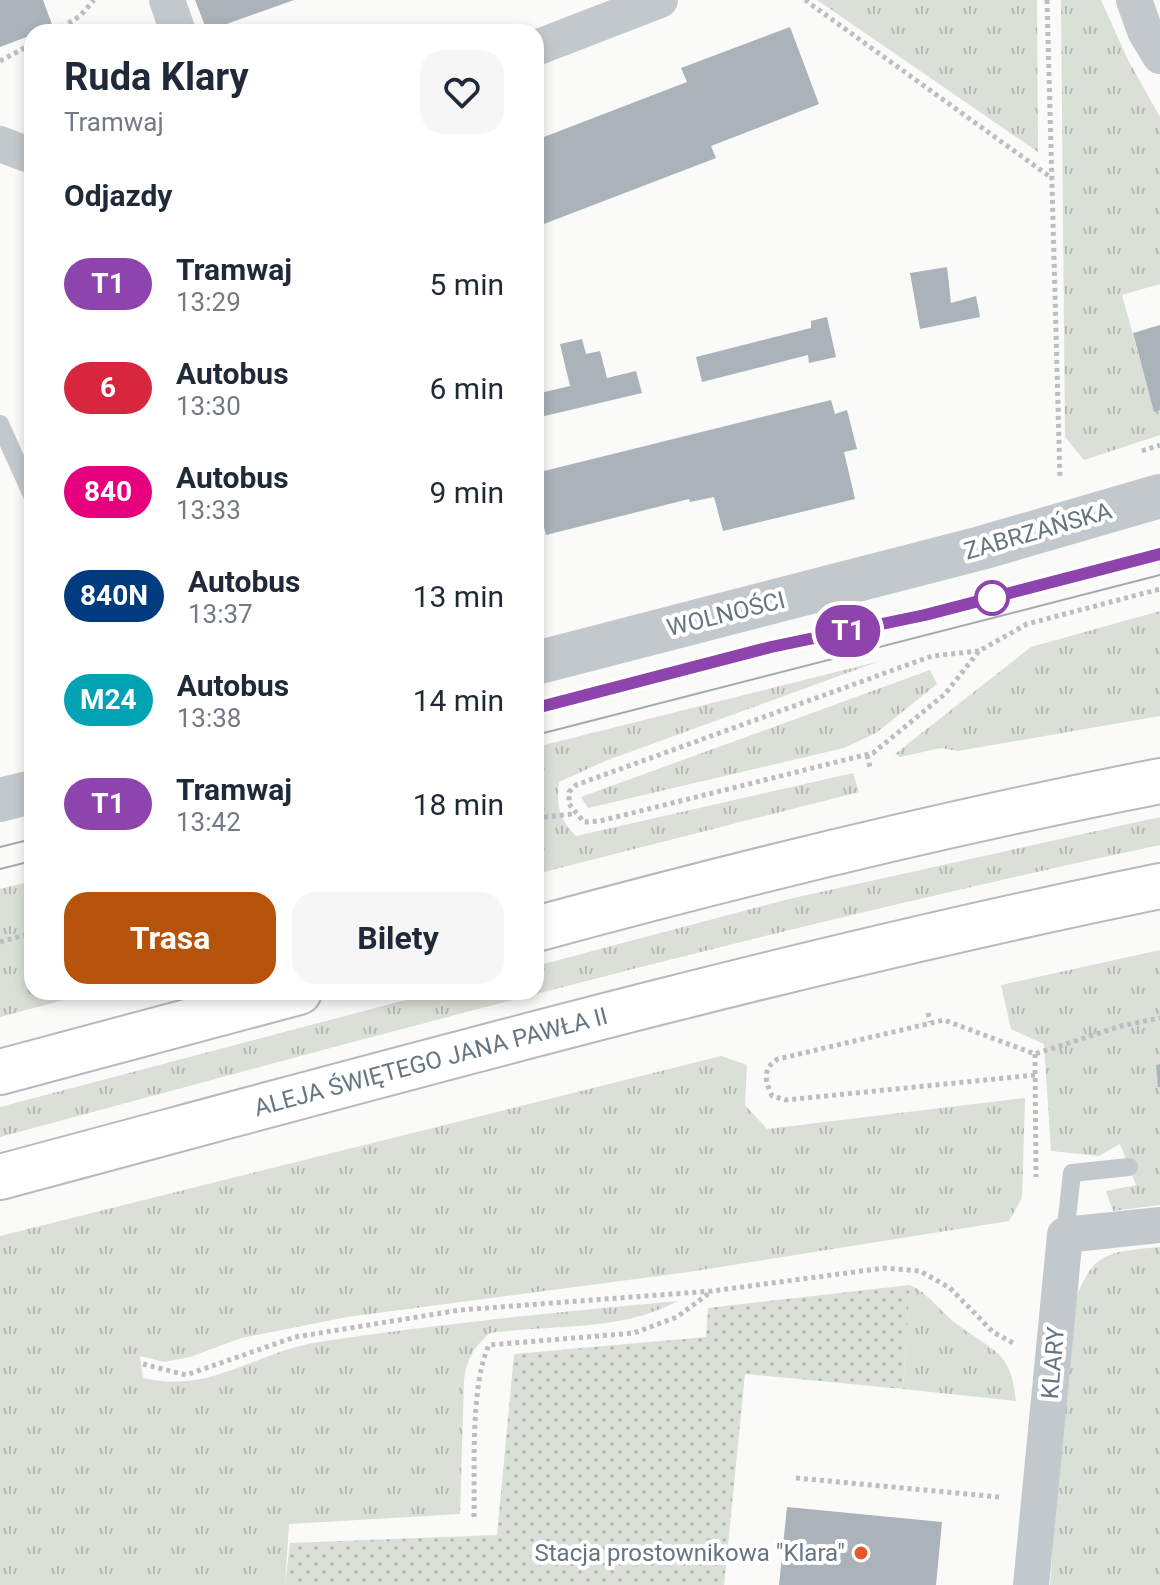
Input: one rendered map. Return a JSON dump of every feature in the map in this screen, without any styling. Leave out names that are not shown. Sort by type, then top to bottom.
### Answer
[{"type":"main road","points":[[544,927],[726,878],[1160,781]]},
{"type":"main road","points":[[1028,913],[1160,886]]},
{"type":"main road","points":[[1028,913],[1160,904]]},
{"type":"main road","name":"ALEJA ŚWIĘTEGO JANA PAWŁA II","points":[[0,1177],[428,1062],[1028,913]]},
{"type":"main road","points":[[0,1072],[269,1000]]},
{"type":"street","points":[[167,0],[175,24]]},
{"type":"street","points":[[544,45],[660,0]]},
{"type":"street","points":[[1134,0],[1145,31],[1160,56]]},
{"type":"street","points":[[0,144],[24,153]]},
{"type":"street","name":"ZABRZAŃSKA","points":[[916,565],[1160,496]]},
{"type":"street","name":"WOLNOŚCI","points":[[544,661],[916,565]]},
{"type":"street","points":[[0,800],[24,794]]},
{"type":"street","points":[[1065,1235],[1160,1225]]},
{"type":"street","name":"KLARY","points":[[1031,1585],[1065,1235]]},
{"type":"lane","points":[[0,424],[24,477]]},
{"type":"lane","points":[[1065,1235],[1072,1173],[1129,1167]]},
{"type":"path","points":[[68,24],[80,16],[94,0]]},
{"type":"path","points":[[805,0],[1053,179]]},
{"type":"path","points":[[1047,0],[1060,480]]},
{"type":"path","points":[[0,61],[24,48]]},
{"type":"path","points":[[979,651],[932,656],[576,785],[569,792],[569,804],[573,814],[584,822],[600,821],[867,755],[945,694],[979,651],[1027,624],[1160,589]]},
{"type":"path","points":[[867,755],[870,767]]},
{"type":"path","points":[[544,817],[573,814]]},
{"type":"path","points":[[0,942],[24,935]]},
{"type":"path","points":[[928,1013],[930,1022]]},
{"type":"path","points":[[1035,1075],[786,1100],[772,1096],[766,1083],[770,1064],[778,1059],[930,1022],[944,1020],[1035,1054],[1121,1026],[1160,1018]]},
{"type":"path","points":[[1035,1054],[1036,1179]]},
{"type":"path","points":[[143,1364],[186,1375],[295,1337],[460,1310],[712,1291],[884,1268],[920,1271],[950,1288],[993,1332],[1020,1347],[1054,1349]]},
{"type":"path","points":[[474,1517],[479,1384],[482,1361],[489,1345],[634,1333],[677,1317],[712,1291]]},
{"type":"path","points":[[796,1478],[1040,1501]]},
{"type":"green space","points":[[817,0],[1037,0],[1038,152]]},
{"type":"green space","points":[[1061,0],[1101,0],[1128,60],[1160,117],[1160,284],[1122,295],[1154,411],[1160,410],[1160,435],[1084,460],[1065,437]]},
{"type":"green space","points":[[1160,611],[1160,716],[958,751],[941,748],[900,757],[895,754],[1031,647]]},
{"type":"green space","points":[[880,661],[605,761],[559,782],[558,798],[562,818],[576,836],[853,773],[859,792],[544,872],[544,745]]},
{"type":"green space","points":[[930,670],[937,684],[876,733],[844,748],[588,808],[581,797]]},
{"type":"green space","points":[[1160,817],[1160,845],[868,911],[544,992],[544,964],[789,899]]},
{"type":"green space","points":[[24,883],[24,1000],[64,1000],[0,1017],[0,889]]},
{"type":"green space","points":[[1160,950],[1160,1205],[1113,1211],[1106,1191],[1136,1185],[1120,1144],[1099,1156],[1051,1151],[1044,1044],[1011,1029],[1001,985]]},
{"type":"green space","points":[[406,1000],[514,1000],[0,1137],[0,1107]]},
{"type":"green space","points":[[721,1056],[747,1065],[745,1105],[767,1129],[1025,1098],[1022,1198],[1009,1221],[689,1272],[347,1317],[241,1338],[190,1357],[164,1362],[140,1356],[143,1378],[190,1381],[319,1342],[498,1319],[678,1301],[633,1318],[490,1333],[484,1338],[469,1359],[464,1380],[460,1514],[289,1524],[285,1585],[0,1585],[0,1236]]},
{"type":"green space","points":[[1160,1247],[1160,1585],[1050,1585],[1070,1314],[1084,1279],[1100,1260],[1123,1251]]},
{"type":"green space","points":[[910,1285],[1004,1360],[1014,1384],[1016,1401],[903,1389]]},
{"type":"green space","points":[[910,1285],[903,1389],[745,1374],[724,1585],[285,1585],[290,1543],[497,1535],[514,1354],[706,1337],[708,1308]]},
{"type":"building","points":[[0,0],[43,0],[52,24],[24,24],[24,38],[0,47]]},
{"type":"building","points":[[195,0],[294,0],[227,24],[204,24]]},
{"type":"building","points":[[790,27],[819,104],[711,146],[716,158],[544,224],[544,137],[687,82],[681,68]]},
{"type":"building","points":[[947,267],[951,303],[976,296],[980,317],[920,329],[910,273]]},
{"type":"building","points":[[827,317],[836,357],[809,363],[808,355],[702,382],[696,357],[811,328],[811,321]]},
{"type":"building","points":[[1160,325],[1160,410],[1154,412],[1133,333]]},
{"type":"building","points":[[582,339],[586,354],[600,351],[607,378],[636,371],[642,393],[544,416],[544,392],[570,386],[560,344]]},
{"type":"building","points":[[831,400],[835,414],[847,410],[857,449],[844,452],[855,499],[723,531],[714,497],[690,502],[689,499],[546,535],[544,471]]},
{"type":"building","points":[[1160,1064],[1160,1087],[1158,1087],[1156,1065]]},
{"type":"building","name":"Stacja prostownikowa \"Klara\"","points":[[787,1507],[942,1522],[936,1585],[779,1585]]},
{"type":"tram line","points":[[544,706],[771,647],[925,615],[1160,554]]},
{"type":"tram line","name":"T1","points":[[544,706],[771,647],[925,615],[1160,554]]},
{"type":"tram line","points":[[544,733],[1160,575]]},
{"type":"tram line","points":[[0,847],[24,841]]},
{"type":"tram line","points":[[0,869],[24,863]]},
{"type":"place","name":"Stacja prostownikowa \"Klara\"","points":[[861,1553]]}]
